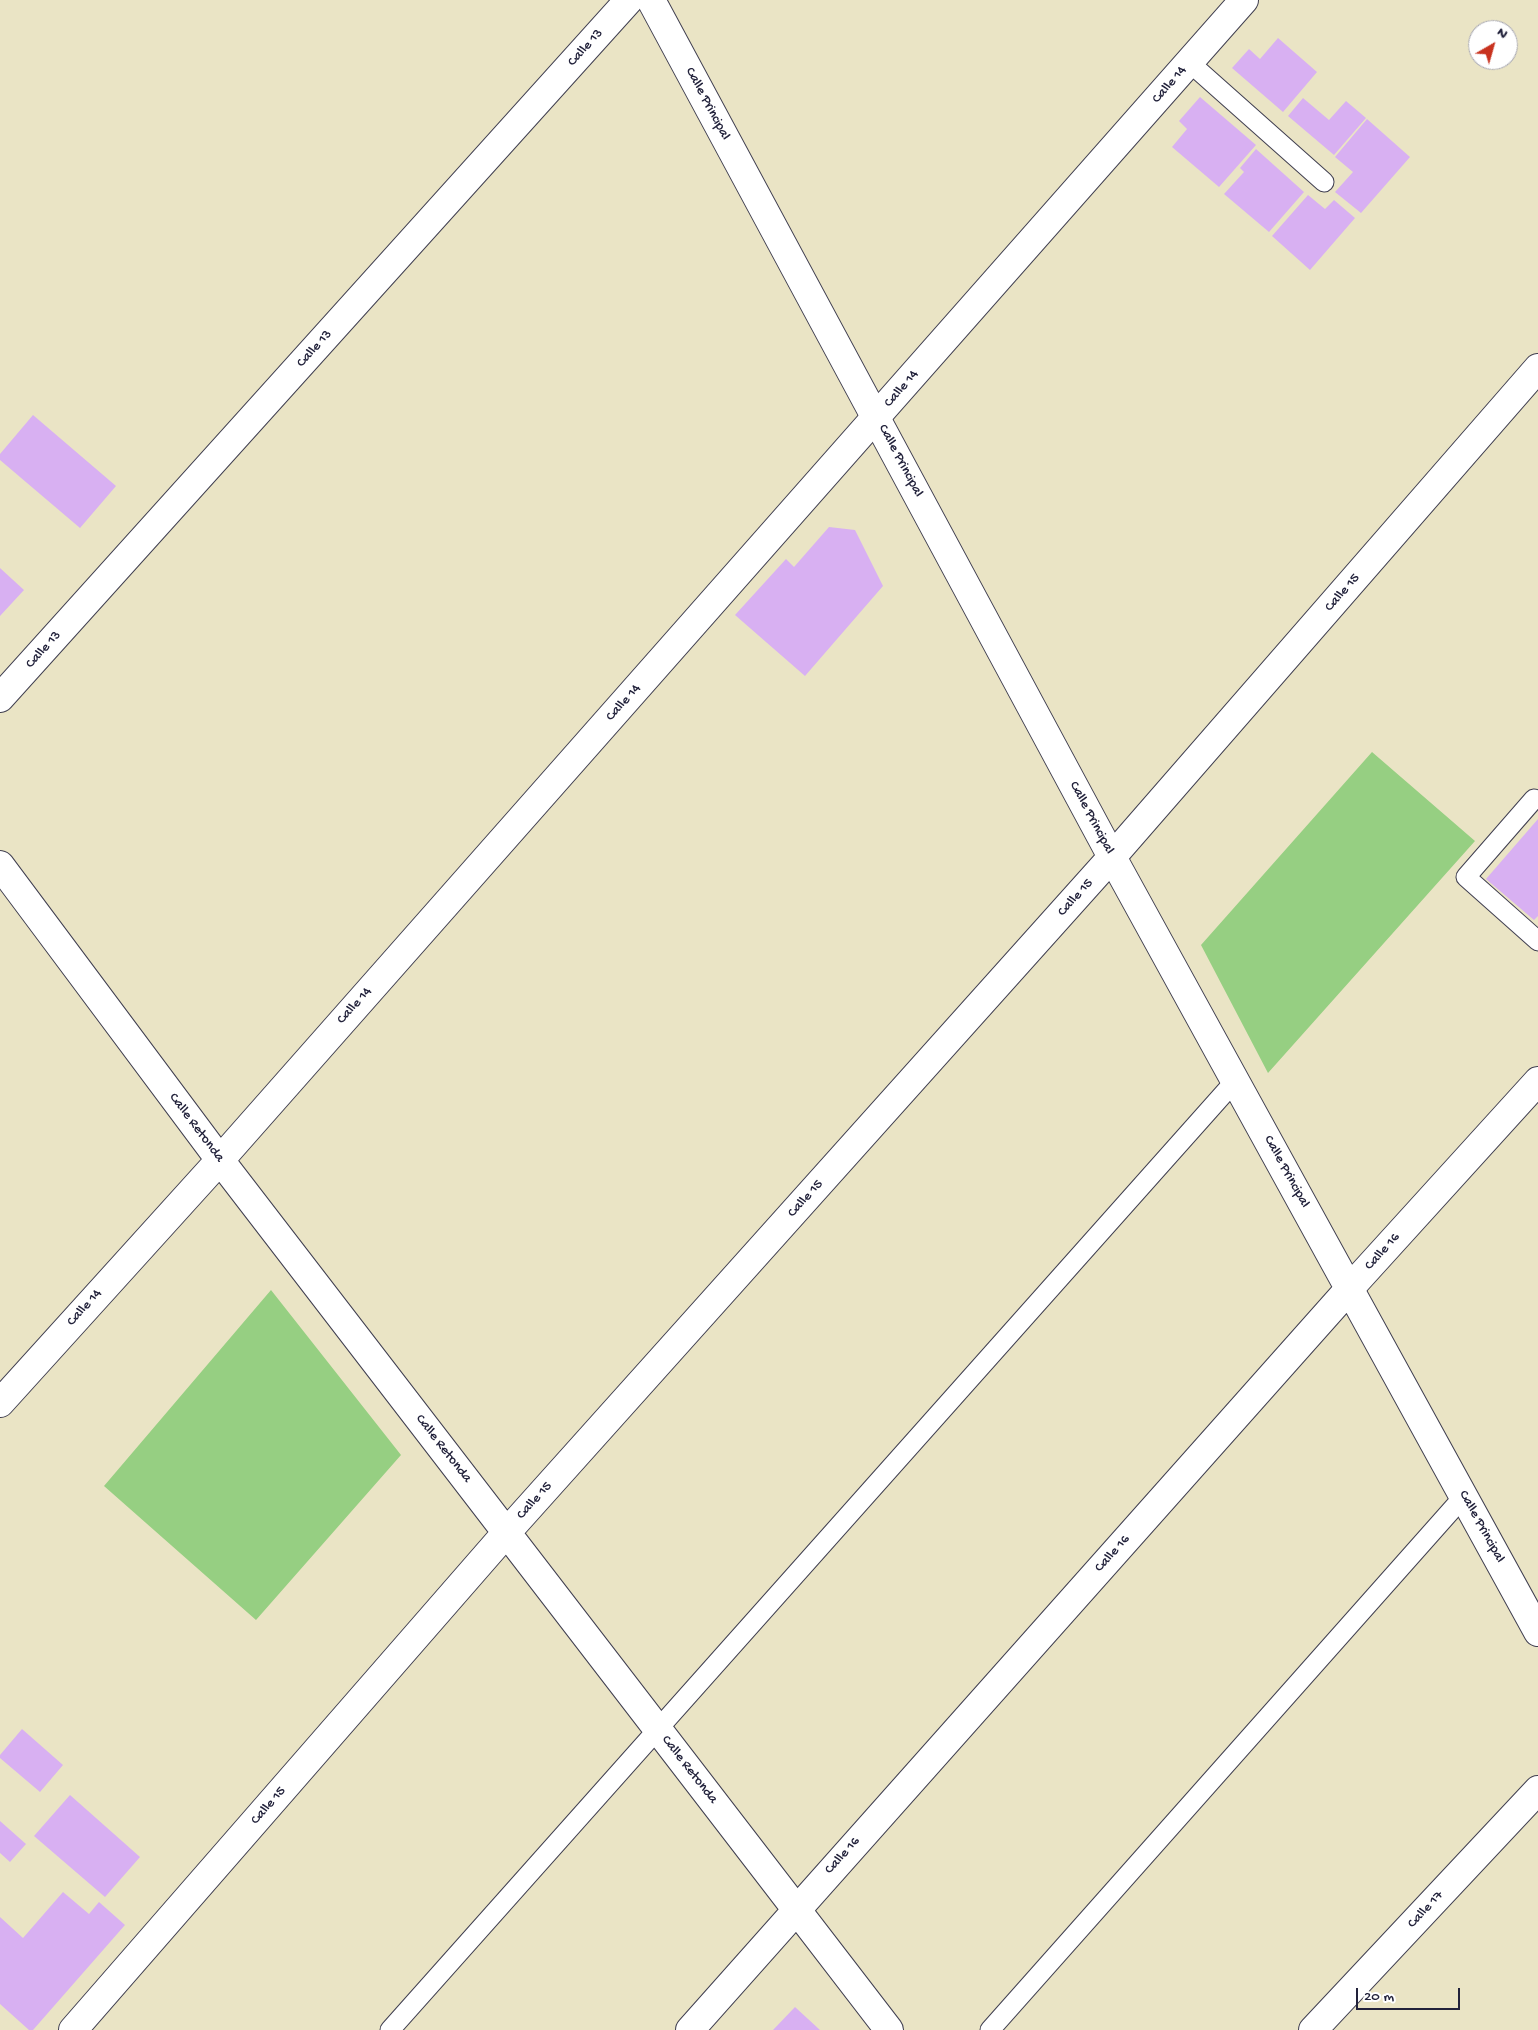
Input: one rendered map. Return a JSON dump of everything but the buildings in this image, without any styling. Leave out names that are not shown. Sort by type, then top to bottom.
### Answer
[{"type":"street","name":"Calle 13","points":[[0,698],[629,0]]},
{"type":"street","name":"Calle Principal","points":[[651,0],[1112,857],[1538,1632]]},
{"type":"street","name":"Calle 14","points":[[0,1403],[220,1160],[1244,0]]},
{"type":"street","name":"Calle 15","points":[[73,2030],[507,1532],[1112,857],[1538,368]]},
{"type":"street","name":"Calle Retonda","points":[[0,865],[220,1160],[889,2030]]},
{"type":"street","name":"Calle 16","points":[[690,2030],[1350,1288],[1538,1080]]},
{"type":"street","name":"Calle 17","points":[[1314,2030],[1538,1790]]},
{"type":"lane","points":[[1189,62],[1324,182]]},
{"type":"lane","points":[[1534,799],[1466,877],[1538,941]]},
{"type":"lane","points":[[390,2030],[1235,1081]]},
{"type":"lane","points":[[990,2030],[1464,1496]]},
{"type":"green space","points":[[1372,752],[1475,841],[1268,1073],[1201,945]]},
{"type":"green space","points":[[271,1290],[401,1455],[256,1620],[104,1486]]}]
